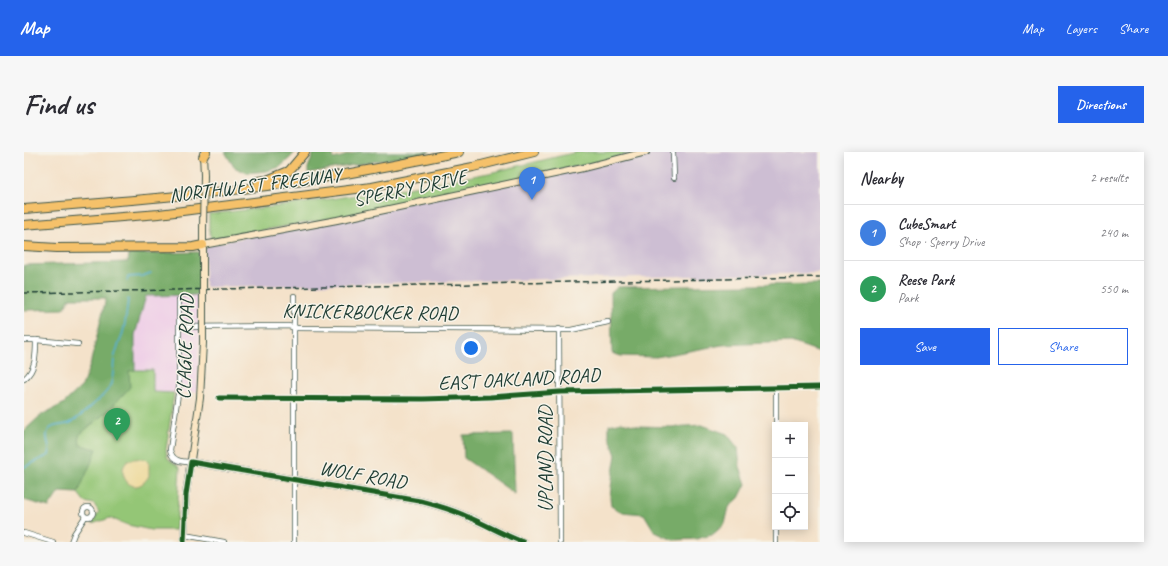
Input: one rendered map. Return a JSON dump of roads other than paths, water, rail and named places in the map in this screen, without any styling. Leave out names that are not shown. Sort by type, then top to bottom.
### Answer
[{"type":"highway","points":[[216,192],[239,184],[267,180],[289,171],[305,152]]},
{"type":"highway","name":"NORTHWEST FREEWAY","points":[[24,209],[216,192],[316,179],[459,152]]},
{"type":"highway","name":"NORTHWEST FREEWAY","points":[[24,225],[159,214],[372,187],[473,167],[534,152]]},
{"type":"highway","points":[[24,246],[42,248],[88,248],[193,247],[203,245]]},
{"type":"street","name":"SPERRY DRIVE","points":[[203,245],[337,220],[583,168],[646,152]]},
{"type":"street","points":[[673,152],[674,178]]},
{"type":"street","name":"CLAGUE ROAD","points":[[184,542],[186,494],[198,420],[203,343],[204,154]]},
{"type":"street","points":[[294,296],[294,542]]},
{"type":"street","points":[[179,300],[179,387],[170,450],[172,456],[177,461],[191,462]]},
{"type":"street","name":"KNICKERBOCKER ROAD","points":[[180,327],[571,330],[608,322]]},
{"type":"street","name":"UPLAND ROAD","points":[[559,329],[560,542]]},
{"type":"street","points":[[24,340],[78,344]]},
{"type":"street","points":[[24,379],[28,376],[34,366],[36,340]]},
{"type":"street","name":"EAST OAKLAND ROAD","points":[[219,398],[423,399],[490,397],[560,392],[820,387]]},
{"type":"street","points":[[776,388],[776,422]]},
{"type":"street","name":"WOLF ROAD","points":[[191,462],[414,500],[469,517],[523,542]]},
{"type":"street","points":[[71,542],[85,516]]},
{"type":"street","points":[[776,530],[776,542]]},
{"type":"street","points":[[24,534],[53,542]]},
{"type":"street","points":[[184,535],[224,542]]},
{"type":"waterway","points":[[127,281],[128,277],[142,276],[151,273]]},
{"type":"waterway","points":[[24,467],[49,455],[47,439],[48,430],[54,426],[67,424],[74,421],[97,401],[109,388],[112,380],[114,359],[124,328],[128,299]]},
{"type":"railway","points":[[24,293],[820,277]]},
{"type":"place","name":"CubeSmart","points":[[532,200]]},
{"type":"place","name":"Reese Park","points":[[117,441]]}]
